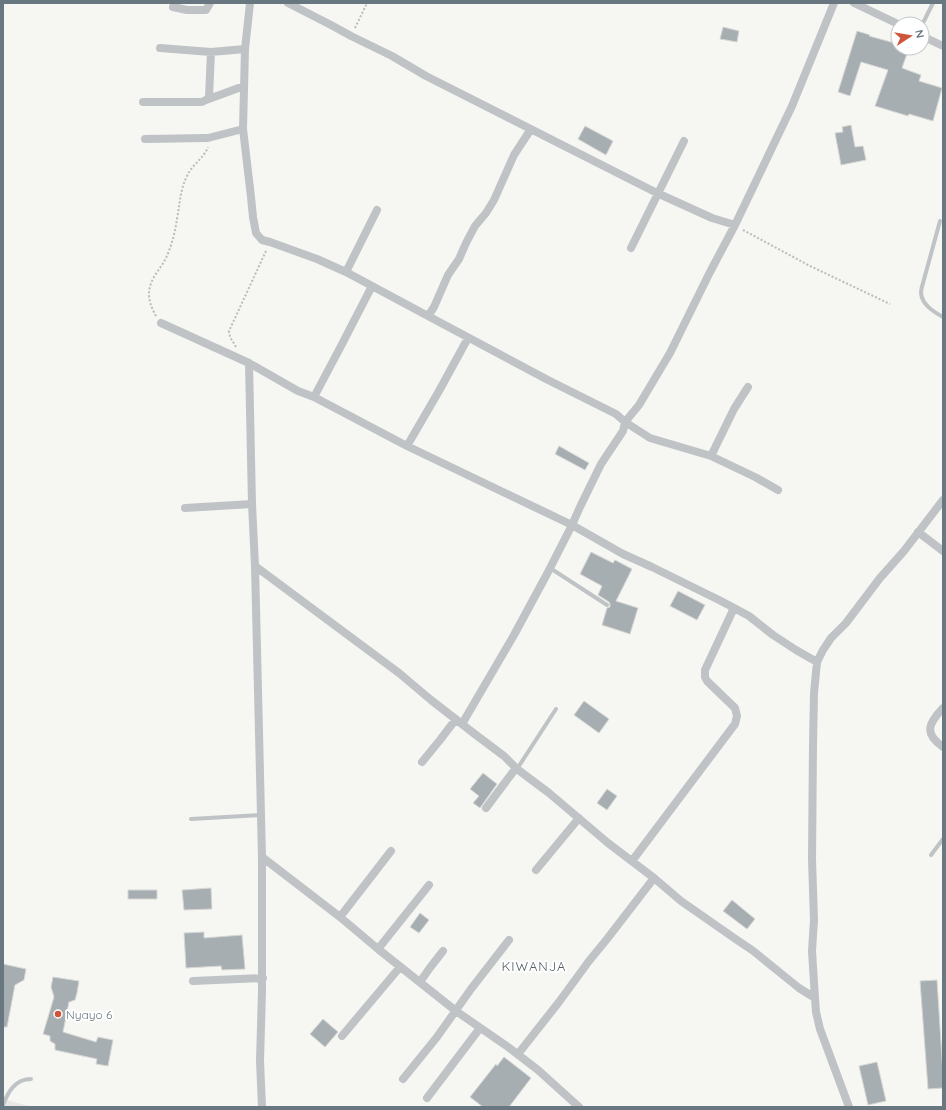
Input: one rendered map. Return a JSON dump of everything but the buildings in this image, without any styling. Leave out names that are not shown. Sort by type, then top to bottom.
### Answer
[{"type":"street","points":[[173,7],[187,10],[206,10],[210,3]]},
{"type":"street","points":[[250,3],[245,49],[243,129],[252,217],[256,233],[262,240],[317,259],[346,272],[468,338],[616,414],[625,422],[650,438],[711,456],[778,490]]},
{"type":"street","points":[[288,3],[392,56],[426,76],[657,193],[712,218],[735,226]]},
{"type":"street","points":[[422,762],[440,740],[459,722],[514,636],[572,525],[601,464],[623,431],[625,422],[639,405],[670,353],[710,272],[735,226],[792,106],[834,3]]},
{"type":"street","points":[[854,3],[890,20]]},
{"type":"street","points":[[930,40],[943,46]]},
{"type":"street","points":[[160,48],[211,52],[245,49]]},
{"type":"street","points":[[206,100],[209,97],[211,52]]},
{"type":"street","points":[[143,102],[202,102],[244,86]]},
{"type":"street","points":[[145,139],[208,138],[243,129]]},
{"type":"street","points":[[428,316],[475,226],[486,213],[494,200],[514,155],[531,129]]},
{"type":"street","points":[[631,248],[684,141]]},
{"type":"street","points":[[346,272],[377,210]]},
{"type":"street","points":[[314,397],[372,286]]},
{"type":"street","points":[[161,323],[249,363],[298,391],[314,397],[407,446],[572,525],[623,554],[734,608],[749,616],[790,647],[817,662]]},
{"type":"street","points":[[407,446],[468,338]]},
{"type":"street","points":[[249,363],[262,857],[260,1061],[262,1107]]},
{"type":"street","points":[[711,456],[734,409],[748,387]]},
{"type":"street","points":[[849,1107],[820,1029],[814,998],[812,951],[814,920],[812,859],[814,693],[817,662],[831,638],[846,623],[943,500]]},
{"type":"street","points":[[185,508],[252,504]]},
{"type":"street","points":[[918,532],[943,551]]},
{"type":"street","points":[[255,566],[399,674],[504,756],[608,843],[681,900],[752,950],[799,988],[814,998]]},
{"type":"street","points":[[632,861],[735,724],[737,716],[735,708],[707,681],[705,677],[705,670],[734,608]]},
{"type":"street","points":[[943,708],[931,724],[929,730],[931,736],[943,747]]},
{"type":"street","points":[[486,808],[517,768]]},
{"type":"street","points":[[536,870],[579,818]]},
{"type":"street","points":[[340,917],[391,851]]},
{"type":"street","points":[[262,857],[340,917],[456,1011],[518,1054],[579,1107]]},
{"type":"street","points":[[518,1054],[559,1002],[589,960],[654,878]]},
{"type":"street","points":[[378,949],[429,885]]},
{"type":"street","points":[[404,1079],[509,940]]},
{"type":"street","points":[[420,982],[443,951]]},
{"type":"street","points":[[342,1036],[400,966]]},
{"type":"street","points":[[193,981],[262,978]]},
{"type":"street","points":[[428,1098],[480,1028]]},
{"type":"lane","points":[[926,16],[933,3]]},
{"type":"lane","points":[[940,221],[921,293],[923,301],[943,317]]},
{"type":"lane","points":[[550,568],[607,605]]},
{"type":"lane","points":[[517,768],[556,709]]},
{"type":"lane","points":[[191,819],[261,815]]},
{"type":"lane","points":[[930,855],[943,839]]},
{"type":"lane","points":[[3,1105],[9,1092],[14,1086],[25,1079],[31,1079]]},
{"type":"path","points":[[351,36],[367,3]]},
{"type":"path","points":[[161,323],[152,309],[149,298],[150,286],[155,274],[165,261],[172,243],[181,190],[189,172],[204,156],[208,148],[208,138]]},
{"type":"path","points":[[735,226],[810,266],[890,304]]},
{"type":"path","points":[[236,348],[232,342],[229,331],[270,242]]},
{"type":"shaded area","points":[[3,1099],[32,1107],[3,1107]]},
{"type":"place","name":"Nyayo 6","points":[[58,1014]]},
{"type":"district","name":"KIWANJA","points":[[534,966]]}]
